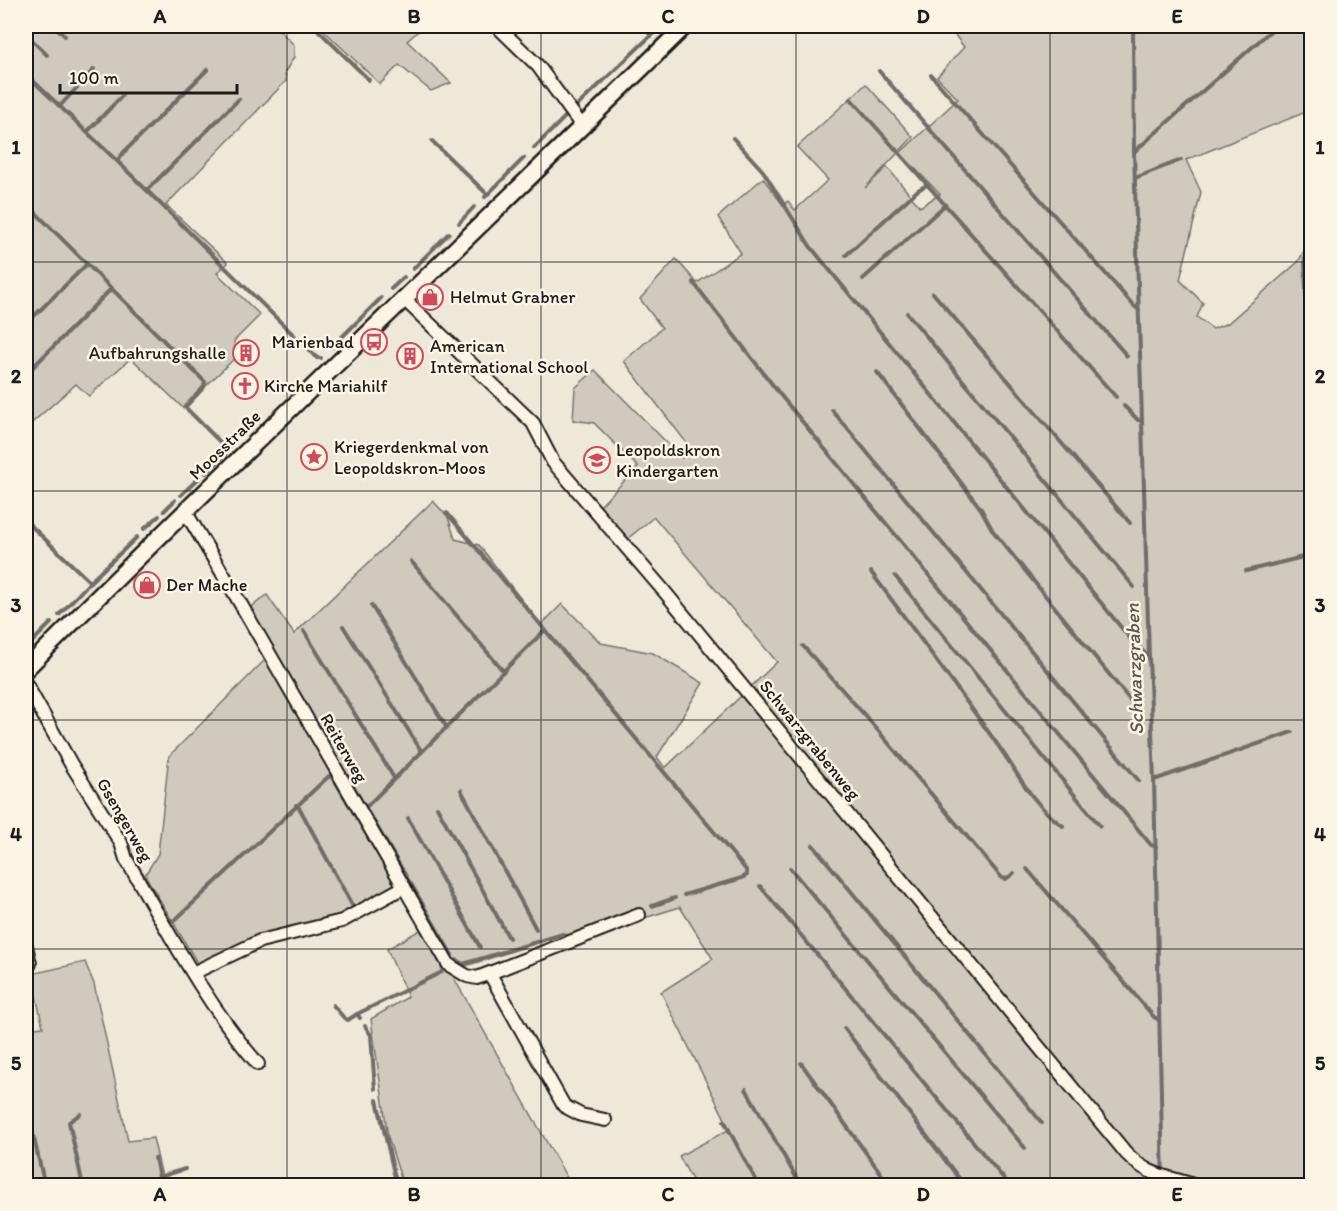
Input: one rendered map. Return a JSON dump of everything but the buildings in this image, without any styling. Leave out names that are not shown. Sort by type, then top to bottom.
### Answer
[{"type":"street","points":[[503,26],[500,29],[538,66],[582,126]]},
{"type":"street","name":"Moosstraße","points":[[26,669],[185,511],[685,26]]},
{"type":"street","name":"Schwarzgrabenweg","points":[[405,300],[533,423],[553,462],[671,601],[1118,1144],[1142,1168],[1196,1185]]},
{"type":"street","name":"Reiterweg","points":[[185,511],[449,965],[467,976],[477,978],[639,915]]},
{"type":"street","name":"Gsengerweg","points":[[26,684],[71,764],[121,843],[126,860],[193,973],[236,1037],[258,1064]]},
{"type":"street","points":[[193,973],[260,941],[342,921],[404,887]]},
{"type":"street","points":[[26,946],[30,964]]},
{"type":"street","points":[[490,974],[564,1106],[580,1115],[605,1120]]},
{"type":"shaded area","points":[[26,26],[275,26],[294,45],[294,57],[285,72],[286,81],[166,205],[228,263],[217,273],[260,315],[234,341],[235,358],[183,408],[131,358],[89,396],[76,384],[26,428]]},
{"type":"shaded area","points":[[319,26],[424,26],[407,41],[451,83],[431,91],[399,65],[380,84]]},
{"type":"shaded area","points":[[948,26],[1311,26],[1311,110],[1186,160],[1201,192],[1180,280],[1203,303],[1197,317],[1213,329],[1228,323],[1298,262],[1311,234],[1311,1185],[695,1185],[679,1156],[730,1129],[661,992],[713,959],[680,907],[638,920],[573,948],[566,934],[450,971],[571,1185],[403,1185],[388,1137],[371,1019],[408,997],[387,949],[434,922],[412,883],[336,918],[199,966],[145,875],[158,854],[169,756],[275,650],[250,608],[267,595],[294,634],[433,501],[448,517],[455,539],[479,545],[541,625],[562,604],[601,643],[653,653],[703,683],[657,757],[665,768],[777,662],[654,517],[626,540],[598,508],[638,467],[594,423],[573,420],[575,388],[595,370],[682,458],[692,450],[624,361],[662,328],[640,299],[676,259],[697,283],[741,253],[718,217],[763,178],[783,205],[788,201],[795,210],[828,180],[797,147],[866,84],[913,137],[865,188],[887,167],[920,207],[940,194],[900,153],[958,99],[937,77],[964,47]]},
{"type":"shaded area","points":[[85,962],[94,984],[128,1141],[153,1138],[164,1185],[26,1185],[26,1029],[43,1027],[31,974]]},
{"type":"waterway","points":[[55,26],[65,36]]},
{"type":"waterway","points":[[314,26],[369,80]]},
{"type":"waterway","points":[[641,26],[651,35]]},
{"type":"waterway","points":[[577,106],[661,26]]},
{"type":"waterway","name":"Schwarzgraben","points":[[1133,26],[1134,152],[1154,780],[1163,1186]]},
{"type":"waterway","name":"Schwarzgraben","points":[[1134,152],[1276,26]]},
{"type":"waterway","points":[[26,34],[47,55]]},
{"type":"waterway","points":[[60,106],[94,69]]},
{"type":"waterway","points":[[117,161],[208,69]]},
{"type":"waterway","points":[[879,71],[1127,356]]},
{"type":"waterway","points":[[26,74],[317,358],[321,358]]},
{"type":"waterway","points":[[931,75],[1139,310]]},
{"type":"waterway","points":[[87,132],[122,96]]},
{"type":"waterway","points":[[147,190],[239,99]]},
{"type":"waterway","points":[[851,99],[1116,397]]},
{"type":"waterway","points":[[534,148],[568,114]]},
{"type":"waterway","points":[[733,138],[763,171],[810,246],[1133,642],[1149,657]]},
{"type":"waterway","points":[[432,141],[487,194]]},
{"type":"waterway","points":[[485,197],[524,158]]},
{"type":"waterway","points":[[1135,178],[1181,160]]},
{"type":"waterway","points":[[846,255],[918,190],[927,185]]},
{"type":"waterway","points":[[26,203],[205,382],[204,387],[185,407],[226,448],[225,455],[206,473]]},
{"type":"waterway","points":[[863,279],[945,205]]},
{"type":"waterway","points":[[459,223],[474,207]]},
{"type":"waterway","points":[[413,269],[449,233]]},
{"type":"waterway","points":[[1305,258],[1312,471]]},
{"type":"waterway","points":[[26,324],[87,264]]},
{"type":"waterway","points":[[391,289],[404,277]]},
{"type":"waterway","points":[[693,282],[782,397],[1151,845],[1156,847]]},
{"type":"waterway","points":[[27,373],[112,288]]},
{"type":"waterway","points":[[933,293],[1130,523]]},
{"type":"waterway","points":[[332,347],[381,298]]},
{"type":"waterway","points":[[907,313],[1134,587]]},
{"type":"waterway","points":[[877,372],[981,509],[993,531],[1138,710]]},
{"type":"waterway","points":[[1124,406],[1142,421]]},
{"type":"waterway","points":[[832,410],[1139,781]]},
{"type":"waterway","points":[[181,495],[199,478]]},
{"type":"waterway","points":[[164,511],[175,500]]},
{"type":"waterway","points":[[447,513],[746,870],[747,875],[742,878],[684,895]]},
{"type":"waterway","points":[[144,529],[159,516]]},
{"type":"waterway","points":[[26,521],[90,582]]},
{"type":"waterway","points":[[59,615],[137,537]]},
{"type":"waterway","points":[[1246,571],[1307,556]]},
{"type":"waterway","points":[[411,561],[504,672]]},
{"type":"waterway","points":[[871,572],[982,722],[1026,788],[1052,818],[1063,826]]},
{"type":"waterway","points":[[895,576],[1100,826]]},
{"type":"waterway","points":[[371,605],[447,728]]},
{"type":"waterway","points":[[26,648],[51,623]]},
{"type":"waterway","points":[[343,626],[422,752]]},
{"type":"waterway","points":[[365,808],[545,630]]},
{"type":"waterway","points":[[304,631],[394,778]]},
{"type":"waterway","points":[[803,646],[869,720],[1002,878],[1006,879],[1014,873]]},
{"type":"waterway","points":[[1154,780],[1292,732]]},
{"type":"waterway","points":[[130,853],[168,919],[174,921],[329,776],[334,779],[392,878]]},
{"type":"waterway","points":[[351,782],[367,811]]},
{"type":"waterway","points":[[461,790],[536,929]]},
{"type":"waterway","points":[[296,805],[352,905]]},
{"type":"waterway","points":[[437,807],[509,938]]},
{"type":"waterway","points":[[372,818],[452,955]]},
{"type":"waterway","points":[[408,818],[480,947]]},
{"type":"waterway","points":[[813,845],[1042,1123]]},
{"type":"waterway","points":[[790,868],[1025,1148]]},
{"type":"waterway","points":[[1027,869],[1159,1020]]},
{"type":"waterway","points":[[760,886],[1010,1186]]},
{"type":"waterway","points":[[652,906],[675,898]]},
{"type":"waterway","points":[[360,1018],[357,1014],[442,972],[443,967],[420,926]]},
{"type":"waterway","points":[[456,960],[463,964],[563,934]]},
{"type":"waterway","points":[[333,1005],[348,1020],[357,1014]]},
{"type":"waterway","points":[[365,1026],[371,1035],[375,1089]]},
{"type":"waterway","points":[[844,1028],[965,1186]]},
{"type":"waterway","points":[[801,1063],[890,1186]]},
{"type":"waterway","points":[[746,1089],[801,1186]]},
{"type":"waterway","points":[[377,1100],[397,1186]]},
{"type":"waterway","points":[[26,1103],[29,1119]]},
{"type":"waterway","points":[[80,1114],[69,1122],[83,1186]]},
{"type":"waterway","points":[[724,1121],[759,1186]]},
{"type":"waterway","points":[[32,1130],[45,1186]]},
{"type":"waterway","points":[[155,1158],[161,1186]]},
{"type":"waterway","points":[[159,1177],[185,1169]]},
{"type":"place","name":"Helmut Grabner","points":[[430,297]]},
{"type":"place","name":"Marienbad","points":[[374,342]]},
{"type":"place","name":"Aufbahrungshalle","points":[[246,353]]},
{"type":"place","name":"American International School","points":[[410,356]]},
{"type":"place","name":"Kirche Mariahilf","points":[[245,386]]},
{"type":"place","name":"Kriegerdenkmal von Leopoldskron-Moos","points":[[314,457]]},
{"type":"place","name":"Leopoldskron Kindergarten","points":[[597,460]]},
{"type":"place","name":"Der Mache","points":[[147,585]]}]
